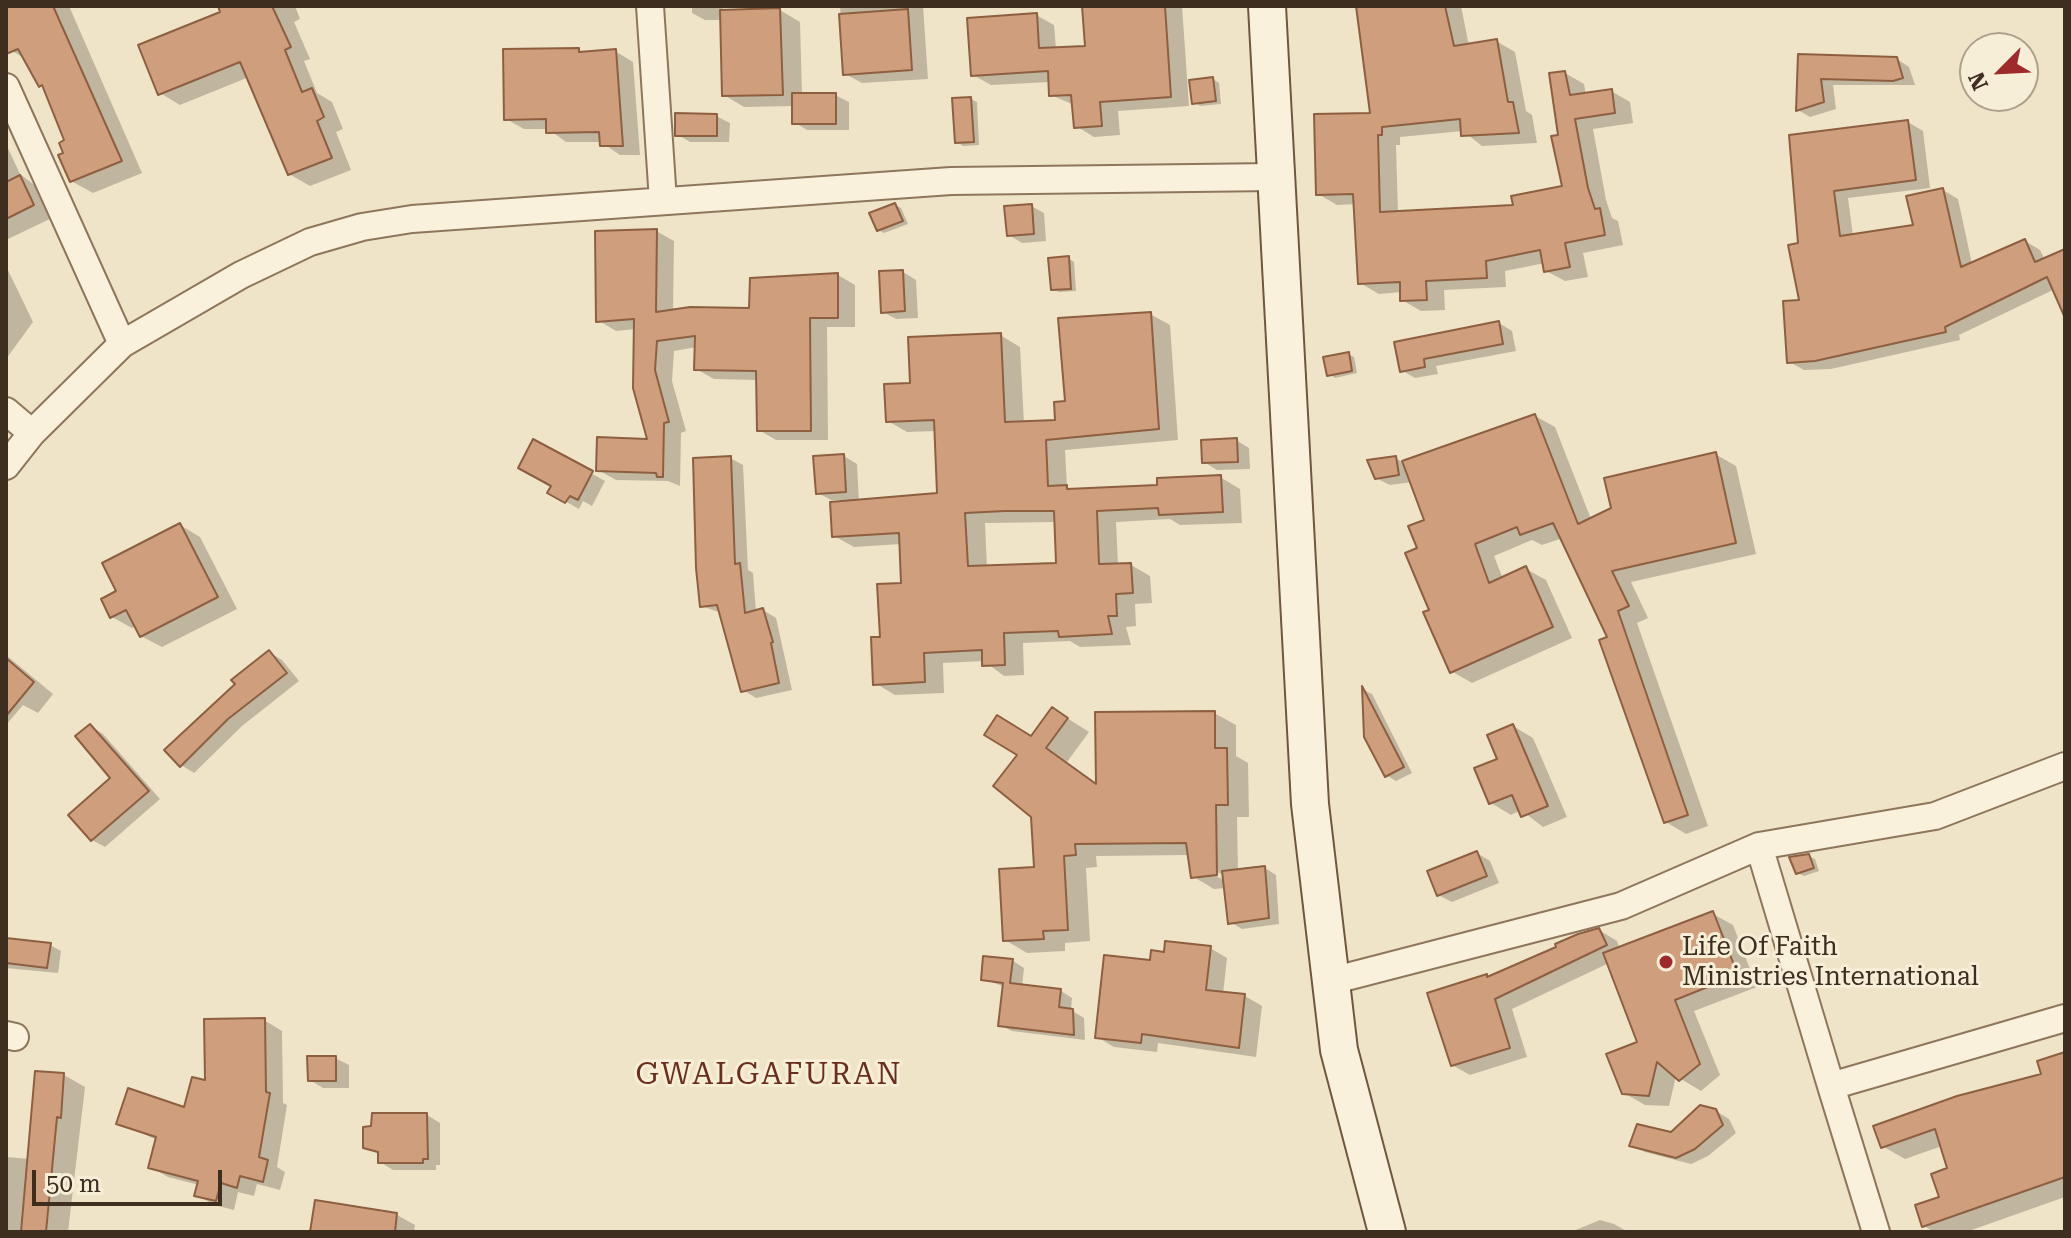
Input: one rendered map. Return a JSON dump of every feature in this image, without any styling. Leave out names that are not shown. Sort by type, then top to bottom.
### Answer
[{"type":"street","points":[[650,6],[663,201]]},
{"type":"street","points":[[1267,6],[1310,804],[1339,1050],[1387,1232]]},
{"type":"street","points":[[6,87],[122,344]]},
{"type":"street","points":[[6,466],[32,433],[122,344],[241,275],[296,249],[362,227],[412,219],[951,181],[1274,177]]},
{"type":"street","points":[[6,411],[32,433]]},
{"type":"street","points":[[1331,981],[1621,906],[1759,846],[1935,816],[2065,766]]},
{"type":"street","points":[[1759,846],[1876,1232]]},
{"type":"street","points":[[1831,1086],[2065,1018]]},
{"type":"building","points":[[6,6],[53,6],[122,161],[70,182],[58,155],[63,153],[59,143],[64,140],[42,85],[39,87],[18,49],[6,54]]},
{"type":"building","points":[[218,6],[272,6],[291,47],[285,50],[302,92],[312,88],[324,117],[317,121],[332,158],[288,175],[240,62],[158,95],[138,45],[220,12]]},
{"type":"building","points":[[1082,6],[1165,6],[1171,97],[1100,102],[1102,126],[1074,128],[1071,95],[1049,96],[1048,71],[971,76],[967,18],[1037,13],[1039,48],[1085,46]]},
{"type":"building","points":[[1356,6],[1445,6],[1454,46],[1497,39],[1508,102],[1513,102],[1519,133],[1461,136],[1460,119],[1382,127],[1382,135],[1378,135],[1380,212],[1513,205],[1511,196],[1562,186],[1551,136],[1558,135],[1549,73],[1565,71],[1570,95],[1612,89],[1615,113],[1575,119],[1588,188],[1595,209],[1600,208],[1605,235],[1565,243],[1570,267],[1544,272],[1540,250],[1486,261],[1487,278],[1426,281],[1427,300],[1400,301],[1400,282],[1358,284],[1353,194],[1316,195],[1314,114],[1370,113]]},
{"type":"building","points":[[780,8],[783,95],[722,96],[720,10]]},
{"type":"building","points":[[908,9],[912,70],[843,75],[839,14]]},
{"type":"building","points":[[579,48],[579,52],[616,49],[623,146],[600,146],[599,132],[546,133],[546,119],[504,120],[503,49]]},
{"type":"building","points":[[1798,54],[1897,57],[1903,78],[1893,81],[1821,79],[1824,102],[1796,111]]},
{"type":"building","points":[[1213,77],[1216,101],[1192,104],[1189,80]]},
{"type":"building","points":[[792,93],[836,93],[836,124],[792,124]]},
{"type":"building","points":[[971,97],[974,142],[955,143],[952,98]]},
{"type":"building","points":[[675,113],[717,114],[717,136],[675,136]]},
{"type":"building","points":[[1908,120],[1916,180],[1834,191],[1840,236],[1913,225],[1906,196],[1943,188],[1961,267],[2025,239],[2035,262],[2065,249],[2065,318],[2047,277],[1945,327],[1946,332],[1815,361],[1787,363],[1783,301],[1799,300],[1788,245],[1798,243],[1789,135]]},
{"type":"building","points":[[20,175],[34,205],[6,219],[6,182]]},
{"type":"building","points":[[895,203],[903,221],[877,231],[869,213]]},
{"type":"building","points":[[1032,204],[1034,234],[1007,236],[1004,206]]},
{"type":"building","points":[[657,229],[656,312],[690,307],[749,308],[750,278],[838,273],[838,318],[810,318],[811,431],[757,431],[756,371],[694,370],[695,336],[657,341],[655,370],[669,422],[664,423],[663,477],[657,477],[656,473],[596,471],[597,437],[647,439],[633,388],[634,319],[596,322],[595,231]]},
{"type":"building","points":[[1069,256],[1071,289],[1051,290],[1048,258]]},
{"type":"building","points":[[903,270],[905,311],[881,313],[879,271]]},
{"type":"building","points":[[1151,312],[1159,429],[1046,440],[1048,486],[1067,485],[1067,489],[1157,485],[1157,478],[1221,475],[1223,512],[1159,515],[1158,508],[1097,511],[1099,564],[1131,563],[1133,593],[1116,594],[1117,616],[1108,616],[1112,634],[1059,637],[1058,631],[1004,633],[1005,665],[982,666],[982,650],[924,653],[925,682],[873,685],[871,637],[880,637],[877,584],[901,583],[899,533],[832,537],[830,502],[937,493],[934,420],[886,422],[884,384],[910,383],[908,337],[1001,333],[1005,422],[1055,420],[1054,402],[1065,401],[1058,318]],"holes":[[[1054,511],[1056,563],[968,566],[965,513]]]},
{"type":"building","points":[[1499,321],[1503,344],[1424,359],[1425,367],[1400,372],[1394,342]]},
{"type":"building","points":[[1349,352],[1352,371],[1327,376],[1323,357]]},
{"type":"building","points":[[1535,414],[1578,524],[1611,508],[1604,478],[1716,452],[1736,543],[1612,571],[1629,606],[1618,611],[1688,815],[1664,823],[1599,640],[1607,637],[1553,523],[1520,535],[1517,527],[1475,544],[1489,583],[1526,566],[1553,627],[1450,673],[1423,612],[1429,610],[1405,553],[1417,548],[1408,526],[1424,520],[1402,461]]},
{"type":"building","points":[[1237,438],[1238,462],[1202,463],[1201,440]]},
{"type":"building","points":[[533,439],[593,471],[578,500],[570,496],[565,503],[547,493],[551,486],[518,468]]},
{"type":"building","points":[[844,454],[846,492],[816,494],[813,456]]},
{"type":"building","points":[[731,456],[735,564],[740,563],[745,613],[763,608],[773,642],[779,683],[741,692],[717,605],[700,607],[696,568],[693,458]]},
{"type":"building","points":[[1396,456],[1399,475],[1375,479],[1367,460]]},
{"type":"building","points":[[180,523],[218,597],[140,637],[126,610],[110,618],[101,599],[116,591],[102,563]]},
{"type":"building","points":[[269,650],[287,673],[228,719],[180,767],[164,750],[235,684],[231,680]]},
{"type":"building","points":[[6,658],[34,682],[6,716]]},
{"type":"building","points":[[1362,686],[1404,767],[1385,777],[1364,737]]},
{"type":"building","points":[[1052,707],[1068,718],[1046,748],[1096,784],[1095,712],[1215,711],[1215,748],[1227,748],[1228,805],[1216,805],[1217,875],[1191,878],[1186,843],[1075,844],[1076,855],[1064,856],[1068,930],[1043,931],[1044,939],[1003,941],[999,869],[1034,867],[1031,817],[993,786],[1017,755],[984,735],[997,715],[1031,736]]},
{"type":"building","points":[[90,724],[149,791],[91,841],[68,815],[110,778],[75,736]]},
{"type":"building","points":[[1513,724],[1548,806],[1521,817],[1512,795],[1489,804],[1474,768],[1497,759],[1487,735]]},
{"type":"building","points":[[1477,851],[1487,876],[1437,896],[1427,871]]},
{"type":"building","points":[[1809,854],[1814,868],[1796,874],[1789,857]]},
{"type":"building","points":[[1265,866],[1269,918],[1228,924],[1222,871]]},
{"type":"building","points":[[1713,911],[1738,975],[1675,1000],[1700,1064],[1679,1081],[1657,1062],[1649,1096],[1622,1094],[1606,1054],[1637,1042],[1603,953]]},
{"type":"building","points":[[1599,928],[1607,945],[1495,999],[1510,1048],[1451,1066],[1427,993],[1487,974],[1487,977],[1556,947],[1555,944]]},
{"type":"building","points":[[6,938],[51,943],[47,968],[6,963]]},
{"type":"building","points":[[1165,941],[1211,946],[1206,990],[1245,994],[1239,1048],[1142,1034],[1141,1043],[1095,1038],[1104,955],[1150,960],[1151,950],[1164,952]]},
{"type":"building","points":[[983,956],[1013,959],[1010,983],[1061,989],[1059,1007],[1073,1009],[1074,1035],[998,1026],[1003,983],[981,980]]},
{"type":"building","points":[[265,1018],[266,1092],[270,1093],[259,1157],[268,1160],[263,1182],[240,1176],[237,1188],[221,1183],[216,1201],[194,1196],[198,1181],[148,1168],[156,1137],[116,1124],[128,1088],[184,1107],[192,1077],[205,1080],[204,1019]]},
{"type":"building","points":[[2065,1052],[2065,1177],[1922,1227],[1915,1205],[1939,1197],[1931,1174],[1947,1168],[1935,1129],[1881,1148],[1873,1126],[1957,1096],[2041,1074],[2037,1061]]},
{"type":"building","points":[[307,1056],[336,1056],[336,1081],[308,1081]]},
{"type":"building","points":[[35,1071],[64,1073],[61,1118],[57,1117],[46,1232],[21,1232]]},
{"type":"building","points":[[1700,1105],[1716,1109],[1723,1125],[1695,1149],[1676,1158],[1629,1146],[1637,1124],[1671,1132]]},
{"type":"building","points":[[372,1113],[427,1113],[428,1159],[423,1159],[423,1163],[378,1163],[378,1152],[363,1148],[363,1127],[371,1126]]},
{"type":"building","points":[[315,1200],[397,1213],[395,1232],[310,1232]]},
{"type":"place","name":"Life Of Faith Ministries International","points":[[1666,962]]},
{"type":"district","name":"GWALGAFURAN","points":[[769,1075]]}]
